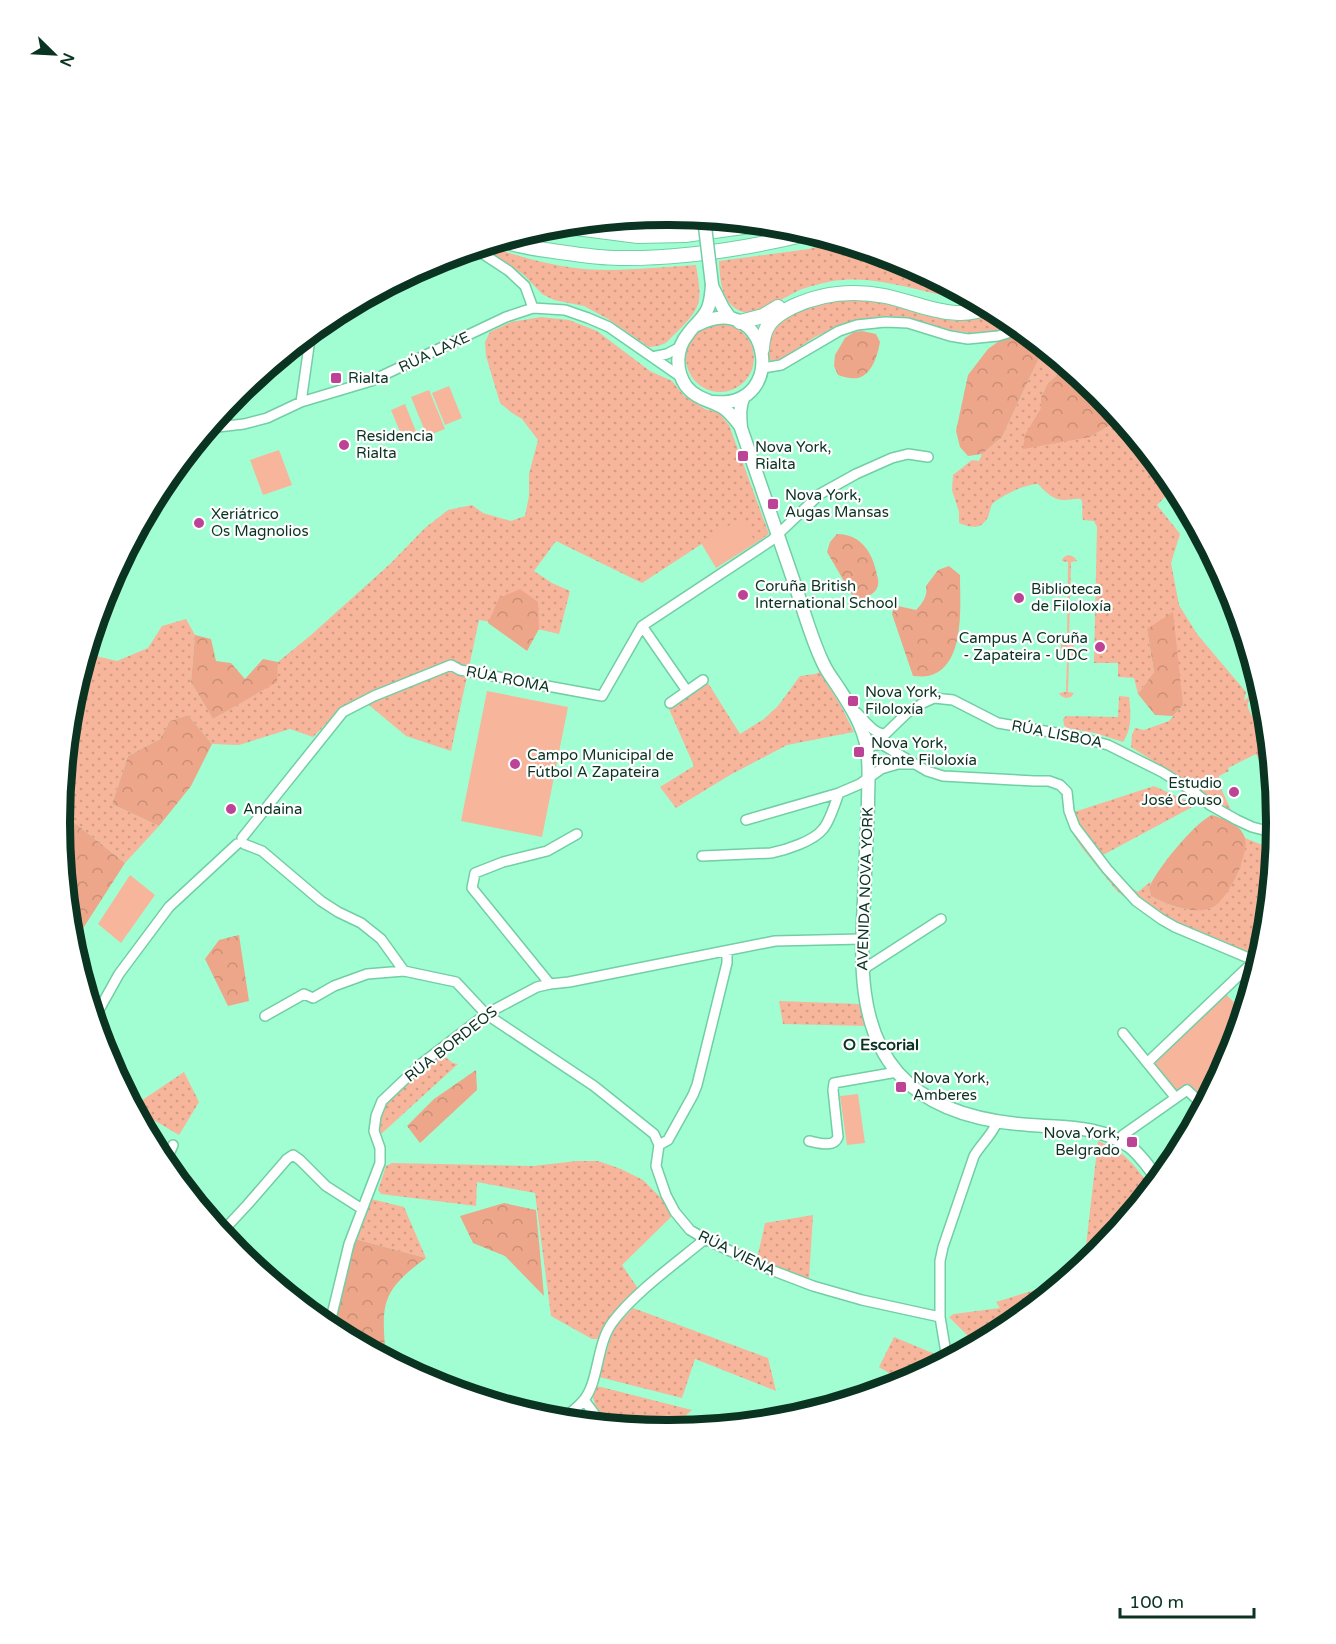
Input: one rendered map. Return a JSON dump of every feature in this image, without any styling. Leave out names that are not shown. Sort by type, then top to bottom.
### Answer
[{"type":"highway","points":[[591,230],[638,236],[685,235],[732,229]]},
{"type":"highway","points":[[514,245],[597,257],[621,258],[692,255],[792,238]]},
{"type":"highway","points":[[771,243],[804,241]]},
{"type":"highway","points":[[735,320],[763,316],[791,300],[840,286],[875,288],[955,306],[966,305]]},
{"type":"highway","points":[[762,349],[762,336],[774,318],[798,304],[836,293],[884,296],[956,313],[977,311]]},
{"type":"main road","points":[[705,226],[712,285],[710,301],[707,311],[680,347],[679,367],[681,377],[693,393],[724,408],[741,428]]},
{"type":"main road","points":[[711,402],[734,401],[744,396],[753,389],[763,368],[762,349],[757,338],[750,329],[735,320],[723,308],[712,285]]},
{"type":"main road","points":[[696,326],[718,317],[735,320]]},
{"type":"main road","points":[[741,428],[740,414],[744,396]]},
{"type":"main road","name":"AVENIDA NOVA YORK","points":[[741,428],[823,664],[853,710],[862,729],[867,748],[862,970],[865,999],[874,1031],[883,1050],[897,1072],[906,1081],[937,1102],[972,1116],[996,1122],[1079,1128],[1106,1134],[1131,1148],[1152,1172]]},
{"type":"street","points":[[483,254],[509,271],[525,286],[533,308]]},
{"type":"street","name":"RÚA LAXE","points":[[220,427],[267,418],[301,402],[371,381],[506,317],[533,308],[565,310],[609,327],[681,377]]},
{"type":"street","points":[[763,368],[781,365],[839,331],[857,326],[885,322],[908,323],[968,339],[1010,332]]},
{"type":"street","points":[[301,402],[309,344]]},
{"type":"street","points":[[652,357],[667,354],[680,347]]},
{"type":"street","name":"RÚA ROMA","points":[[241,842],[343,712],[374,696],[450,665],[460,670],[602,696],[642,626],[765,545],[820,494],[892,458],[908,454],[928,458]]},
{"type":"street","points":[[642,626],[687,691]]},
{"type":"street","points":[[670,703],[703,680]]},
{"type":"street","name":"RÚA LISBOA","points":[[874,745],[907,713],[923,703],[934,698],[953,700],[998,723],[1093,740],[1122,750],[1162,772],[1222,812],[1252,827],[1266,831]]},
{"type":"street","points":[[853,710],[875,730],[885,734]]},
{"type":"street","name":"AVENIDA NOVA YORK","points":[[862,729],[868,744],[874,745]]},
{"type":"street","points":[[874,745],[887,747],[927,771],[942,776],[1049,781],[1060,784],[1067,792],[1069,811],[1075,827],[1107,869],[1136,901],[1175,927],[1249,959]]},
{"type":"street","points":[[746,820],[839,793],[860,784],[881,769],[890,766],[914,764]]},
{"type":"street","points":[[702,856],[771,854],[811,838],[823,829],[839,793]]},
{"type":"street","points":[[550,984],[472,888],[475,873],[503,862],[547,851],[577,834]]},
{"type":"street","points":[[100,1008],[119,974],[169,907],[241,842],[262,851],[321,902],[361,923],[381,939],[404,971]]},
{"type":"street","points":[[862,970],[941,919]]},
{"type":"street","name":"RÚA BORDEOS","points":[[332,1316],[349,1244],[380,1163],[380,1148],[374,1131],[376,1116],[382,1101],[421,1064],[486,1014],[537,987],[550,984],[776,941],[862,939]]},
{"type":"street","points":[[265,1016],[304,994],[313,998],[334,986],[367,974],[404,971],[456,982],[486,1014],[594,1086],[654,1134],[658,1145],[668,1140],[697,1085],[728,963],[727,952]]},
{"type":"street","points":[[1148,1062],[1246,971]]},
{"type":"street","points":[[1123,1033],[1175,1097]]},
{"type":"street","points":[[809,1141],[824,1144],[837,1141],[834,1083],[897,1072]]},
{"type":"street","points":[[1120,1142],[1123,1136],[1187,1090],[1197,1099]]},
{"type":"street","points":[[946,1351],[940,1317],[940,1261],[943,1247],[974,1156],[992,1132],[996,1122]]},
{"type":"street","points":[[170,1152],[173,1145]]},
{"type":"street","name":"RÚA VIENA","points":[[658,1145],[656,1166],[666,1195],[675,1212],[690,1230],[766,1268],[813,1286],[862,1300],[940,1317]]},
{"type":"street","points":[[228,1225],[293,1155],[326,1186],[362,1209]]},
{"type":"street","points":[[571,1411],[584,1400],[593,1380],[603,1341],[610,1325],[633,1300],[705,1239]]},
{"type":"street","points":[[584,1400],[595,1414]]},
{"type":"shaded area","points":[[823,245],[860,256],[897,270],[953,298],[881,282],[849,279],[802,289],[764,309],[749,313],[736,309],[726,298],[721,284],[719,261],[809,249]]},
{"type":"shaded area","points":[[499,249],[552,264],[590,269],[620,270],[696,265],[699,295],[696,309],[686,323],[662,345],[649,347],[608,319],[584,306],[554,300],[542,294],[524,275],[490,252]]},
{"type":"shaded area","points":[[841,300],[866,300],[954,321],[978,319],[984,315],[1005,329],[971,333],[936,328],[905,317],[882,316],[846,323],[815,337],[777,362],[768,360],[769,339],[775,328],[791,316],[822,304]]},
{"type":"shaded area","points":[[541,317],[569,320],[597,331],[650,371],[672,381],[684,396],[705,409],[719,413],[729,425],[769,534],[756,543],[740,519],[642,583],[556,541],[534,571],[570,591],[559,634],[479,620],[451,751],[406,736],[369,705],[369,702],[332,718],[313,737],[290,729],[239,745],[212,744],[188,715],[170,721],[160,739],[128,756],[112,804],[159,826],[125,863],[70,819],[76,744],[82,705],[94,656],[117,661],[148,648],[162,626],[186,619],[195,635],[191,682],[213,719],[276,682],[278,662],[390,564],[425,528],[448,510],[472,505],[483,513],[511,521],[525,516],[529,496],[529,474],[538,440],[522,419],[500,403],[486,356],[485,342],[490,332],[511,322]]},
{"type":"shaded area","points":[[720,324],[733,327],[744,334],[751,345],[754,358],[751,371],[744,382],[733,389],[720,392],[707,389],[696,382],[689,371],[686,358],[689,345],[696,334],[707,327]]},
{"type":"shaded area","points":[[1041,356],[1057,369],[1056,376],[1048,383],[1041,397],[1041,408],[1090,437],[1113,423],[1142,458],[1168,494],[1157,505],[1180,534],[1171,563],[1179,605],[1197,634],[1246,692],[1244,701],[1252,695],[1248,707],[1257,721],[1262,766],[1256,754],[1228,768],[1229,771],[1219,776],[1219,784],[1231,810],[1131,747],[1135,728],[1144,730],[1169,721],[1183,705],[1147,629],[1154,672],[1138,694],[1134,678],[1118,677],[1118,663],[1094,663],[1097,527],[1094,521],[1083,520],[1081,499],[1056,499],[1038,484],[1033,484],[1014,491],[993,503],[988,517],[979,526],[972,527],[959,523],[959,512],[952,490],[953,475],[972,460],[979,461],[982,454],[1002,437]]},
{"type":"shaded area","points":[[449,386],[462,418],[445,425],[432,393]]},
{"type":"shaded area","points":[[429,390],[445,429],[427,436],[411,397]]},
{"type":"shaded area","points":[[405,404],[417,434],[403,439],[391,410]]},
{"type":"shaded area","points":[[279,450],[292,485],[263,495],[250,460]]},
{"type":"shaded area","points":[[741,518],[756,543],[716,568],[701,543]]},
{"type":"shaded area","points":[[1068,555],[1077,561],[1071,562],[1069,639],[1074,642],[1074,653],[1069,658],[1068,692],[1074,693],[1071,697],[1066,698],[1059,693],[1066,692],[1067,658],[1061,654],[1061,641],[1067,638],[1068,562],[1062,561]]},
{"type":"shaded area","points":[[820,672],[854,732],[787,745],[730,775],[676,808],[660,787],[694,766],[669,709],[708,683],[740,734],[764,719],[778,706],[800,676]]},
{"type":"shaded area","name":"Campo Municipal de Fútbol A Zapateira","points":[[487,691],[568,707],[542,837],[461,821]]},
{"type":"shaded area","points":[[1119,696],[1129,697],[1130,703],[1129,726],[1123,742],[1095,733],[1067,728],[1064,725],[1063,719],[1066,716],[1118,717]]},
{"type":"shaded area","points":[[1154,786],[1196,805],[1103,855],[1122,881],[1138,892],[1151,881],[1149,888],[1151,896],[1172,906],[1188,909],[1204,910],[1212,907],[1221,899],[1235,878],[1241,863],[1245,838],[1265,845],[1260,900],[1248,962],[1163,927],[1135,906],[1116,890],[1082,848],[1065,815]]},
{"type":"shaded area","points":[[130,875],[155,895],[121,943],[98,924]]},
{"type":"shaded area","points":[[1224,992],[1237,1005],[1220,1051],[1197,1099],[1177,1093],[1153,1063]]},
{"type":"shaded area","points":[[779,1001],[860,1004],[866,1026],[783,1024]]},
{"type":"shaded area","points":[[440,1053],[458,1064],[380,1135],[379,1125],[385,1104]]},
{"type":"shaded area","points":[[184,1072],[199,1102],[179,1135],[149,1117],[141,1101]]},
{"type":"shaded area","points":[[858,1094],[865,1143],[847,1145],[840,1096]]},
{"type":"shaded area","points":[[1098,1141],[1122,1154],[1146,1180],[1117,1216],[1086,1248]]},
{"type":"shaded area","points":[[598,1161],[643,1180],[661,1198],[672,1216],[622,1265],[639,1290],[616,1313],[599,1339],[592,1339],[551,1316],[535,1193],[477,1182],[476,1206],[381,1194],[378,1190],[386,1166],[392,1163],[533,1166]]},
{"type":"shaded area","points":[[371,1199],[404,1207],[426,1258],[355,1239]]},
{"type":"shaded area","points":[[813,1215],[809,1279],[757,1259],[765,1223]]},
{"type":"shaded area","points":[[1042,1288],[1000,1319],[969,1337],[949,1317],[954,1314],[1000,1308],[996,1302]]},
{"type":"shaded area","points":[[633,1308],[768,1358],[776,1391],[695,1359],[682,1398],[599,1377],[613,1329]]},
{"type":"shaded area","points":[[894,1337],[937,1355],[893,1375],[879,1367]]},
{"type":"shaded area","points":[[597,1386],[692,1410],[681,1419],[602,1415],[595,1405],[592,1394]]},
{"type":"green space","points":[[854,332],[876,334],[880,342],[871,368],[858,378],[838,375],[834,366],[835,355],[845,338]]},
{"type":"green space","points":[[1010,333],[1041,356],[1002,437],[982,454],[968,456],[960,447],[956,431],[968,375],[988,349]]},
{"type":"green space","points":[[1057,369],[1113,423],[1090,437],[1023,449],[1025,435],[1041,408],[1041,397],[1048,383],[1056,376]]},
{"type":"green space","points":[[837,534],[860,541],[873,560],[878,582],[876,589],[869,596],[860,599],[852,595],[827,552],[830,542]]},
{"type":"green space","points":[[949,566],[960,575],[960,618],[955,648],[949,661],[940,671],[928,676],[913,676],[892,614],[894,608],[898,606],[916,610],[924,599],[926,586],[938,570]]},
{"type":"green space","points":[[520,589],[538,602],[539,629],[527,651],[488,623],[499,598]]},
{"type":"green space","points":[[1173,612],[1183,705],[1173,716],[1155,715],[1138,694],[1154,672],[1147,629]]},
{"type":"green space","points":[[195,635],[211,639],[216,661],[231,663],[245,679],[263,659],[278,662],[277,682],[213,719],[191,682]]},
{"type":"green space","points":[[188,715],[212,744],[191,786],[159,826],[112,804],[128,756],[160,739],[170,721]]},
{"type":"green space","points":[[1212,815],[1236,826],[1245,838],[1241,865],[1226,894],[1213,907],[1199,910],[1173,906],[1151,896],[1149,888],[1168,859],[1186,836]]},
{"type":"green space","points":[[70,819],[125,863],[81,932],[72,861]]},
{"type":"green space","points":[[239,935],[249,1001],[228,1006],[205,959],[219,940]]},
{"type":"green space","points":[[476,1070],[477,1090],[420,1143],[407,1126],[434,1099]]},
{"type":"green space","points":[[504,1203],[536,1210],[544,1296],[505,1256],[473,1243],[460,1216]]},
{"type":"green space","points":[[355,1239],[426,1258],[400,1280],[387,1300],[384,1324],[385,1348],[336,1319]]},
{"type":"place","name":"Rialta","points":[[336,378]]},
{"type":"place","name":"Residencia Rialta","points":[[344,445]]},
{"type":"place","name":"Nova York, Rialta","points":[[743,456]]},
{"type":"place","name":"Nova York, Augas Mansas","points":[[773,504]]},
{"type":"place","name":"Xeriátrico Os Magnolios","points":[[199,523]]},
{"type":"place","name":"Coruña British International School","points":[[743,595]]},
{"type":"place","name":"Biblioteca de Filoloxía","points":[[1019,598]]},
{"type":"place","name":"Campus A Coruña - Zapateira - UDC","points":[[1100,647]]},
{"type":"place","name":"Nova York, Filoloxía","points":[[853,701]]},
{"type":"place","name":"Nova York, fronte Filoloxía","points":[[859,752]]},
{"type":"place","name":"Campo Municipal de Fútbol A Zapateira","points":[[515,764]]},
{"type":"place","name":"Estudio José Couso","points":[[1234,792]]},
{"type":"place","name":"Andaina","points":[[231,809]]},
{"type":"place","name":"Nova York, Amberes","points":[[901,1087]]},
{"type":"place","name":"Nova York, Belgrado","points":[[1132,1142]]},
{"type":"district","name":"O Escorial","points":[[881,1044]]}]
